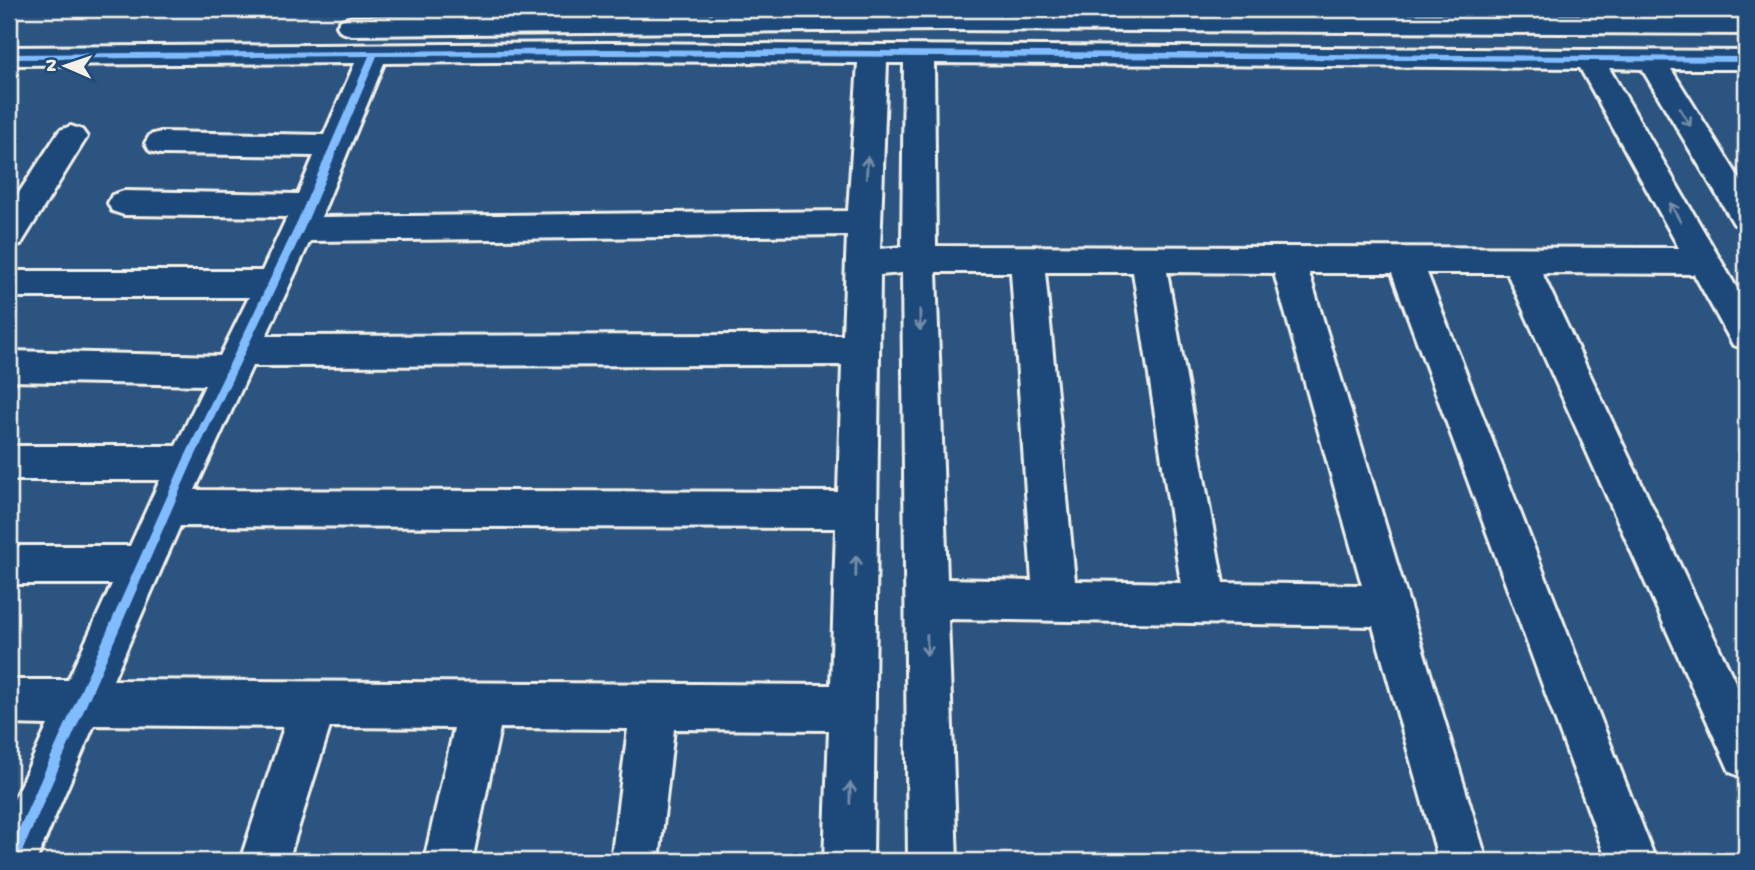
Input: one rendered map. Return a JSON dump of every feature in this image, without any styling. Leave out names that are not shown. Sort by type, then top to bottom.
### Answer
[{"type":"street","points":[[545,52],[555,16]]},
{"type":"street","points":[[292,53],[300,38],[320,27],[555,16],[1600,16],[1746,25]]},
{"type":"street","points":[[610,52],[618,16]]},
{"type":"street","points":[[1600,16],[1602,57],[1703,261],[1746,335]]},
{"type":"street","points":[[9,56],[610,52],[1746,60]]},
{"type":"street","points":[[11,861],[187,463],[304,218],[374,53]]},
{"type":"street","points":[[849,861],[860,350],[873,54]]},
{"type":"street","points":[[919,55],[919,259],[932,861]]},
{"type":"street","points":[[1650,58],[1746,216]]},
{"type":"street","points":[[9,235],[71,137]]},
{"type":"street","points":[[161,144],[335,146]]},
{"type":"street","points":[[1714,167],[1746,167]]},
{"type":"street","points":[[124,203],[304,218],[864,223]]},
{"type":"street","points":[[863,263],[919,259],[1703,261]]},
{"type":"street","points":[[1027,259],[1055,600]]},
{"type":"street","points":[[1148,260],[1205,603]]},
{"type":"street","points":[[1288,260],[1463,861]]},
{"type":"street","points":[[1405,261],[1630,861]]},
{"type":"street","points":[[1519,261],[1746,756]]},
{"type":"street","points":[[9,284],[273,284]]},
{"type":"street","points":[[9,366],[860,350]]},
{"type":"street","points":[[9,463],[187,463]]},
{"type":"street","points":[[167,508],[857,510]]},
{"type":"street","points":[[9,565],[142,565]]},
{"type":"street","points":[[926,599],[1389,606]]},
{"type":"street","points":[[9,702],[852,708]]},
{"type":"street","points":[[264,861],[314,704]]},
{"type":"street","points":[[448,861],[482,706]]},
{"type":"street","points":[[635,861],[654,707]]},
{"type":"cycle path","points":[[9,56],[610,52],[1746,60]]},
{"type":"cycle path","points":[[11,861],[187,463],[299,229],[374,53]]}]
